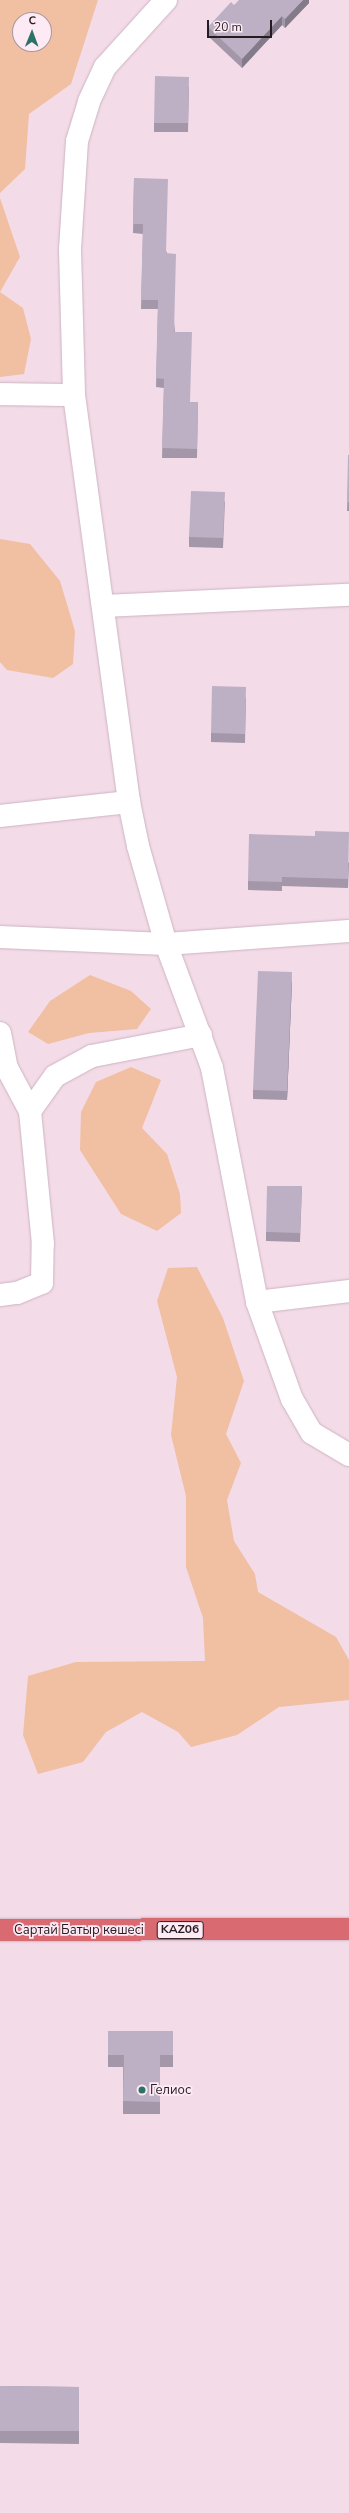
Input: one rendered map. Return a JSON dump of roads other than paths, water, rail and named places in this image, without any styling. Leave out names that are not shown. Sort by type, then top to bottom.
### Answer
[{"type":"highway","name":"Сартай Батыр көшесі","points":[[0,1930],[349,1929]]},
{"type":"street","points":[[166,0],[105,67],[89,102],[77,141],[70,250],[74,395],[129,802],[138,846],[166,944],[212,1068],[257,1302],[292,1399],[312,1433],[349,1455]]},
{"type":"street","points":[[0,394],[74,395]]},
{"type":"street","points":[[103,606],[349,595]]},
{"type":"street","points":[[0,816],[129,802]]},
{"type":"street","points":[[0,937],[166,944],[349,931]]},
{"type":"street","points":[[0,1033],[6,1068],[30,1111],[43,1244],[42,1283],[17,1293],[0,1295]]},
{"type":"street","points":[[30,1111],[55,1076],[92,1056],[201,1035]]},
{"type":"street","points":[[257,1302],[349,1291]]},
{"type":"place","name":"Гелиос","points":[[142,2090]]}]
